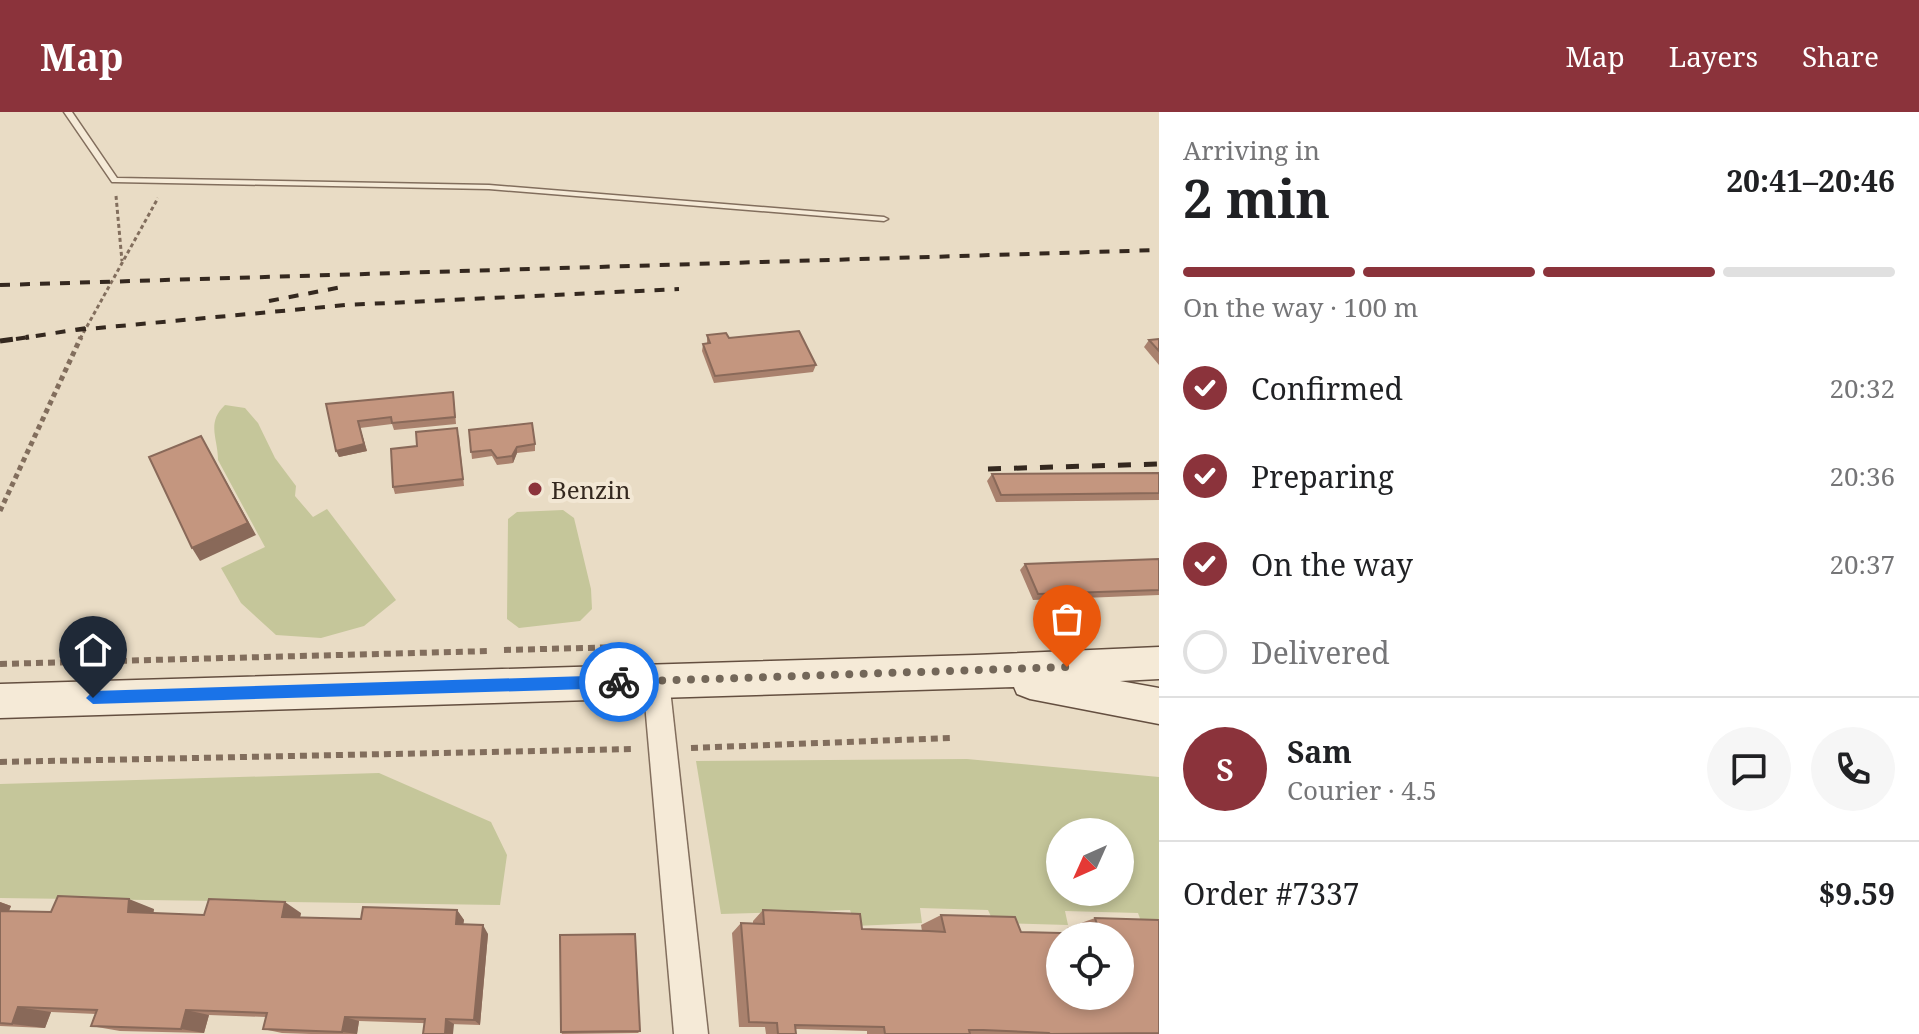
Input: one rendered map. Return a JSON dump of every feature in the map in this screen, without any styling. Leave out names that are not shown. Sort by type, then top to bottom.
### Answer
[{"type":"main road","points":[[0,701],[975,672],[1159,663]]},
{"type":"main road","points":[[975,672],[1159,706]]},
{"type":"street","points":[[656,680],[691,1034]]},
{"type":"lane","points":[[68,112],[115,180],[489,187],[884,219]]},
{"type":"path","points":[[115,180],[122,262]]},
{"type":"path","points":[[0,511],[80,338],[160,194]]},
{"type":"path","points":[[0,664],[623,647]]},
{"type":"path","points":[[0,762],[663,749],[950,738]]},
{"type":"green space","points":[[225,405],[245,408],[258,423],[275,458],[296,486],[295,496],[313,517],[327,509],[396,600],[364,626],[321,638],[276,635],[241,603],[221,568],[265,547],[218,460],[214,425]]},
{"type":"green space","points":[[563,510],[574,518],[591,589],[592,609],[580,621],[519,628],[507,619],[508,519],[517,512]]},
{"type":"green space","points":[[967,759],[1159,777],[1159,928],[1143,927],[1138,913],[1065,911],[1067,922],[1046,924],[994,923],[988,910],[920,908],[922,923],[855,926],[850,910],[721,914],[696,761]]},
{"type":"green space","points":[[379,773],[491,822],[507,855],[500,905],[0,898],[0,784]]},
{"type":"building","points":[[799,331],[816,365],[715,376],[703,344],[710,343],[707,335],[726,333],[729,338]]},
{"type":"building","points":[[1159,339],[1159,351],[1149,340]]},
{"type":"building","points":[[453,392],[455,417],[392,423],[391,417],[358,421],[364,444],[336,451],[326,404]]},
{"type":"building","points":[[532,423],[535,444],[517,447],[512,456],[497,458],[491,450],[471,452],[469,430]]},
{"type":"building","points":[[457,428],[463,479],[393,487],[391,449],[417,446],[416,432]]},
{"type":"building","points":[[201,436],[248,523],[192,548],[149,457]]},
{"type":"building","points":[[1159,473],[1159,493],[1001,495],[992,474]]},
{"type":"building","points":[[1159,559],[1159,590],[1038,594],[1025,564]]},
{"type":"building","points":[[58,896],[129,899],[128,912],[204,915],[209,899],[285,902],[282,917],[361,919],[363,907],[457,910],[456,924],[483,925],[474,1020],[446,1019],[445,1034],[423,1034],[425,1019],[345,1017],[342,1032],[263,1029],[267,1013],[186,1010],[181,1029],[91,1026],[97,1010],[18,1007],[12,1024],[0,1023],[0,911],[51,912]]},
{"type":"building","points":[[763,910],[860,914],[862,929],[945,932],[941,915],[1015,917],[1021,932],[1046,933],[1046,1010],[1134,1010],[1134,922],[1096,922],[1095,918],[1159,920],[1159,1033],[1050,1034],[969,1030],[970,1034],[885,1034],[884,1027],[795,1025],[796,1034],[778,1034],[777,1023],[749,1022],[741,923],[764,924]]},
{"type":"building","points":[[635,934],[640,1031],[561,1032],[560,935]]},
{"type":"railway","points":[[0,285],[1159,250]]},
{"type":"railway","points":[[269,301],[347,286]]},
{"type":"railway","points":[[76,330],[346,305],[679,289]]},
{"type":"railway","points":[[28,337],[87,328]]},
{"type":"railway","points":[[0,341],[28,337]]},
{"type":"railway","points":[[16,339],[28,337]]},
{"type":"railway","points":[[988,469],[1159,464]]},
{"type":"way so far","points":[[619,682],[1067,667]]},
{"type":"place","name":"Benzin","points":[[535,489]]},
{"type":"route","points":[[93,698],[619,682]]}]
